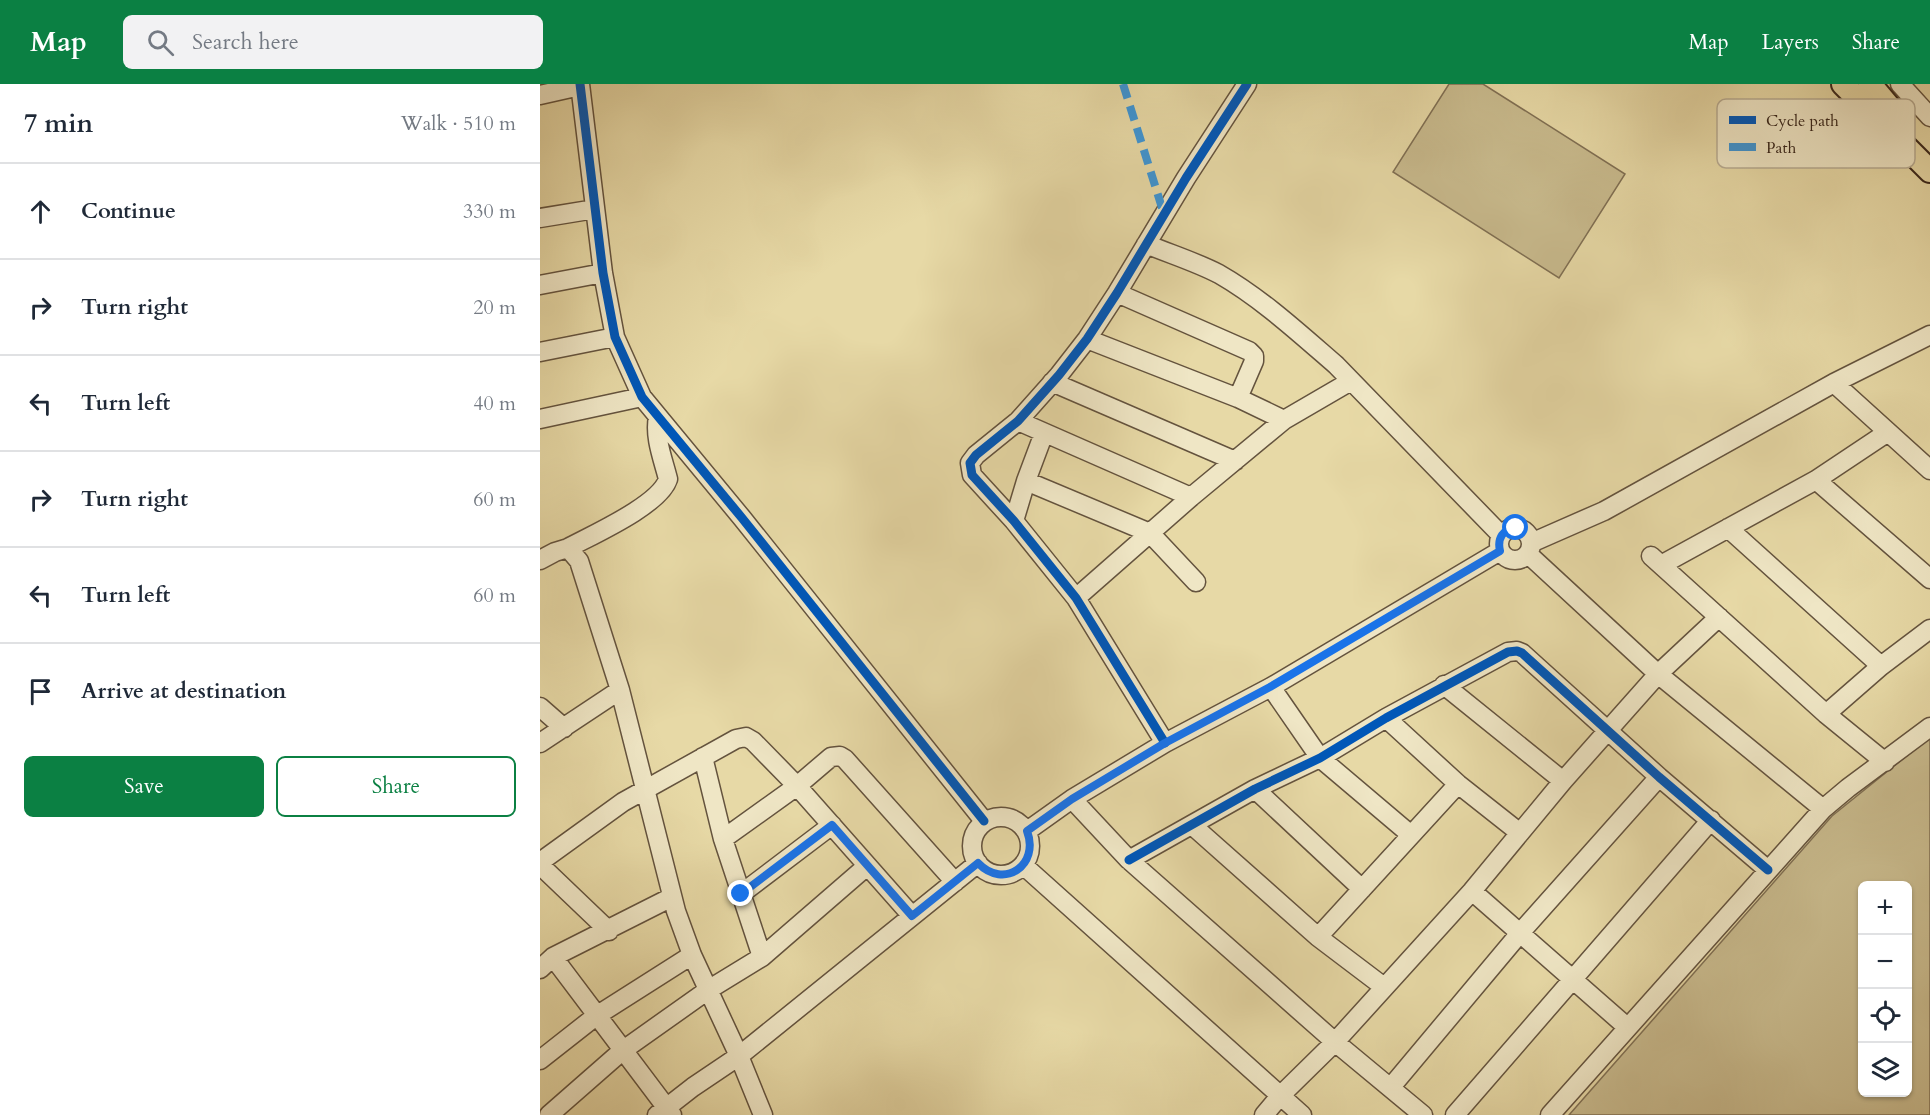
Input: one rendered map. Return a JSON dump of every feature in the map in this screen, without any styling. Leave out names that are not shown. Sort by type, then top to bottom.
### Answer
[{"type":"main road","points":[[1843,84],[1858,99]]},
{"type":"main road","points":[[1870,84],[1883,99]]},
{"type":"main road","points":[[1915,137],[1930,151]]},
{"type":"main road","points":[[1915,156],[1930,171]]},
{"type":"street","points":[[1165,743],[1076,598],[1014,521],[972,475],[970,462],[1018,421],[1087,339],[1247,84]]},
{"type":"street","points":[[1900,84],[1914,99]]},
{"type":"street","points":[[540,95],[580,85],[603,273],[615,337],[642,397],[984,821]]},
{"type":"street","points":[[1915,100],[1930,117]]},
{"type":"street","points":[[540,218],[595,209]]},
{"type":"street","points":[[1146,244],[1200,265],[1245,292],[1308,341],[1351,381],[1500,543],[1508,559],[1513,561],[1519,560],[1529,548],[1604,511],[1834,383],[1928,340]]},
{"type":"street","points":[[540,285],[603,273]]},
{"type":"street","points":[[1117,293],[1249,351],[1254,356],[1254,361],[1238,398]]},
{"type":"street","points":[[540,352],[615,337]]},
{"type":"street","points":[[1087,339],[1238,398],[1284,420]]},
{"type":"street","points":[[1076,598],[1191,497],[1284,420],[1351,381]]},
{"type":"street","points":[[1052,382],[1235,461]]},
{"type":"street","points":[[1834,383],[1930,470]]},
{"type":"street","points":[[540,419],[642,397]]},
{"type":"street","points":[[540,560],[568,548],[644,507],[667,485],[668,479],[657,437],[658,417]]},
{"type":"street","points":[[1018,421],[1191,497]]},
{"type":"street","points":[[1885,762],[1826,714],[1656,561],[1728,528],[1816,480],[1888,432]]},
{"type":"street","points":[[1014,521],[1044,433]]},
{"type":"street","points":[[1816,480],[1930,579]]},
{"type":"street","points":[[1026,481],[1150,533],[1196,582]]},
{"type":"street","points":[[1027,831],[1072,799],[1165,743],[1270,687],[1500,543],[1510,528],[1526,533],[1529,548],[1658,674],[1823,809]]},
{"type":"street","points":[[1728,528],[1881,666]]},
{"type":"street","points":[[568,548],[579,561],[620,690],[672,897],[692,955],[739,1056],[763,1115]]},
{"type":"street","points":[[1264,1115],[1335,1042],[1472,891],[1563,781],[1658,674],[1719,617]]},
{"type":"street","points":[[1826,714],[1881,666],[1930,629]]},
{"type":"street","points":[[1129,860],[1255,789],[1320,758],[1444,685],[1508,652],[1517,651],[1767,870]]},
{"type":"street","points":[[1444,685],[1563,781]]},
{"type":"street","points":[[1270,687],[1320,758],[1411,835]]},
{"type":"street","points":[[540,743],[620,690]]},
{"type":"street","points":[[540,707],[564,728]]},
{"type":"street","points":[[1386,718],[1458,784],[1520,833]]},
{"type":"street","points":[[1550,1115],[1823,809],[1930,727]]},
{"type":"street","points":[[609,931],[540,864],[623,802],[736,739],[746,737],[753,741],[797,786],[912,916]]},
{"type":"street","points":[[723,839],[797,786],[831,757],[840,756],[955,882]]},
{"type":"street","points":[[703,757],[723,839],[762,957]]},
{"type":"street","points":[[1392,1087],[1521,933],[1659,777]]},
{"type":"street","points":[[1318,937],[1458,784]]},
{"type":"street","points":[[1255,789],[1362,889]]},
{"type":"street","points":[[1072,799],[1129,860],[1335,1042],[1424,1115]]},
{"type":"street","points":[[993,817],[1012,818],[1021,823],[1027,831],[1030,840],[1028,857],[1016,871],[1000,875],[984,869],[973,855],[973,836],[984,821],[993,817]]},
{"type":"street","points":[[1455,1115],[1711,820]]},
{"type":"street","points":[[741,894],[832,825]]},
{"type":"street","points":[[1193,825],[1318,937],[1384,987]]},
{"type":"street","points":[[672,897],[547,963],[596,1016],[665,1112],[739,1056],[978,863]]},
{"type":"street","points":[[1023,865],[1302,1115]]},
{"type":"street","points":[[540,1108],[547,1115],[622,1051],[708,990],[762,957],[867,866]]},
{"type":"street","points":[[1472,891],[1627,1027]]},
{"type":"street","points":[[540,1060],[596,1016],[692,955]]},
{"type":"shaded area","points":[[1449,84],[1483,84],[1625,174],[1559,278],[1393,172]]},
{"type":"shaded area","points":[[1930,737],[1930,1115],[1569,1115],[1832,816]]},
{"type":"marked path","points":[[1123,84],[1164,214]]},
{"type":"cycle path","points":[[580,84],[603,273],[615,337],[642,397],[742,518],[984,821]]},
{"type":"cycle path","points":[[1165,743],[1076,598],[1014,521],[972,475],[970,463],[976,455],[1018,421],[1087,339],[1247,84]]},
{"type":"cycle path","points":[[1129,860],[1255,789],[1320,758],[1386,718],[1508,652],[1517,651],[1768,870]]},
{"type":"route","points":[[741,894],[832,825],[912,916],[978,863],[991,873],[1000,875],[1016,871],[1028,857],[1030,840],[1027,831],[1072,799],[1165,743],[1270,687],[1500,551],[1498,546],[1501,535],[1510,528],[1516,528]]}]
